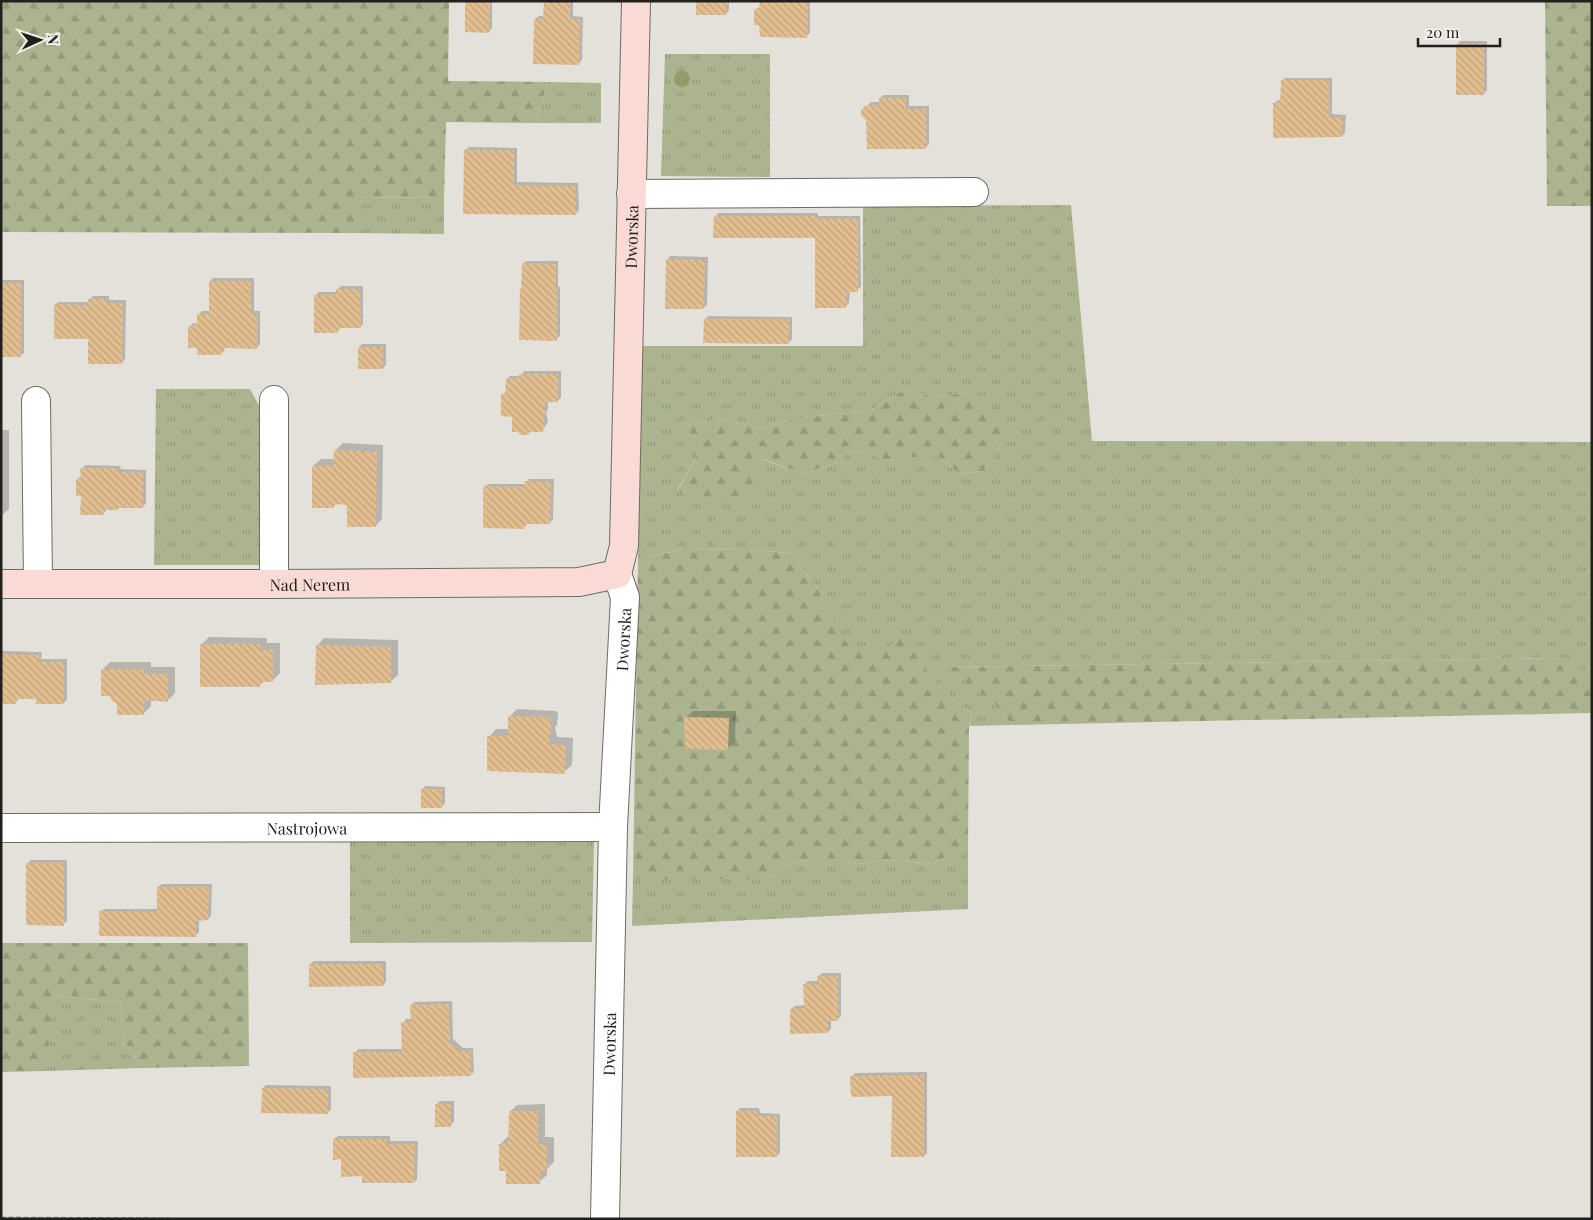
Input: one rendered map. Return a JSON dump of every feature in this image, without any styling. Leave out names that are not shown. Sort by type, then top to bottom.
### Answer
[{"type":"street","name":"Dworska","points":[[605,1219],[613,827],[625,597],[618,574],[624,546],[636,1]]},
{"type":"street","points":[[631,194],[974,192]]},
{"type":"street","points":[[274,400],[274,584]]},
{"type":"street","points":[[36,402],[38,584]]},
{"type":"street","name":"Nad Nerem","points":[[1,584],[579,582],[618,574]]},
{"type":"street","name":"Nastrojowa","points":[[1,828],[613,827]]},
{"type":"path","points":[[1,1218],[170,1219]]},
{"type":"green space","points":[[1,1],[449,1],[448,81],[548,82],[536,123],[446,122],[444,198],[357,197],[355,233],[1,232]]},
{"type":"green space","points":[[1545,1],[1592,1],[1592,206],[1547,206]]},
{"type":"green space","points":[[665,54],[770,54],[770,177],[661,176]]},
{"type":"green space","points":[[548,82],[601,83],[601,123],[536,123]]},
{"type":"green space","points":[[356,197],[444,198],[444,234],[355,233]]},
{"type":"green space","points":[[1071,205],[1092,441],[1592,442],[1592,679],[1567,658],[945,667],[994,703],[1012,725],[969,726],[971,713],[950,696],[933,678],[903,636],[879,655],[846,643],[816,587],[791,553],[683,549],[638,559],[641,346],[863,346],[863,206]],"holes":[[[904,390],[936,397],[972,392],[1001,444],[985,471],[959,474],[940,457],[913,457],[887,461],[869,452],[847,451],[840,462],[803,474],[762,459],[678,489],[696,458],[674,427],[719,419],[760,429],[790,420],[832,414],[867,412]]]},
{"type":"green space","points":[[156,389],[250,389],[263,413],[262,565],[154,565]]},
{"type":"green space","points":[[904,390],[936,397],[972,392],[999,411],[1001,444],[985,471],[959,474],[940,457],[913,457],[887,461],[869,452],[847,451],[840,462],[803,474],[763,459],[754,463],[763,479],[741,503],[693,502],[678,490],[696,458],[673,427],[719,419],[760,429],[790,420],[832,414],[867,412]]},
{"type":"green space","points":[[683,549],[791,553],[816,587],[847,643],[879,654],[903,635],[933,678],[950,696],[971,713],[969,726],[968,844],[933,864],[890,860],[857,864],[819,857],[785,866],[769,879],[633,879],[638,559]]},
{"type":"green space","points":[[1568,658],[1592,679],[1592,713],[1012,725],[994,703],[944,667]]},
{"type":"green space","points":[[350,838],[594,839],[592,942],[350,943]]},
{"type":"green space","points":[[968,844],[968,909],[632,926],[633,879],[769,879],[785,866],[819,857],[857,864],[890,860],[933,864]]},
{"type":"green space","points":[[1,943],[248,943],[249,1066],[143,1068],[124,1042],[120,1002],[56,996],[45,1071],[1,1072]]},
{"type":"green space","points":[[55,996],[120,1002],[124,1042],[143,1068],[45,1071]]},
{"type":"building","points":[[465,1],[490,1],[489,33],[465,32]]},
{"type":"building","points":[[544,1],[570,1],[570,19],[580,20],[579,65],[533,64],[534,19],[543,19]]},
{"type":"building","points":[[696,1],[727,1],[726,15],[696,15]]},
{"type":"building","points":[[760,1],[808,1],[807,38],[760,37],[759,25],[754,25],[754,9],[759,9]]},
{"type":"building","points":[[1456,44],[1484,44],[1484,95],[1456,95]]},
{"type":"building","points":[[1281,80],[1329,80],[1329,117],[1343,117],[1342,137],[1273,138],[1273,103],[1280,103]]},
{"type":"building","points":[[879,98],[906,98],[906,109],[926,109],[926,149],[867,149],[866,120],[861,115],[861,110],[866,105],[879,105]]},
{"type":"building","points":[[464,150],[514,150],[514,185],[575,186],[576,215],[463,214]]},
{"type":"building","points":[[714,216],[815,216],[815,219],[858,219],[858,292],[847,292],[846,308],[815,308],[815,238],[713,238]]},
{"type":"building","points":[[666,259],[705,260],[704,309],[665,309]]},
{"type":"building","points":[[522,263],[556,264],[557,341],[519,340]]},
{"type":"building","points":[[209,281],[251,281],[251,314],[257,314],[257,349],[222,348],[221,355],[197,355],[197,348],[188,348],[188,326],[197,326],[197,314],[209,314]]},
{"type":"building","points":[[1,283],[21,283],[21,357],[1,357]]},
{"type":"building","points":[[336,289],[360,289],[361,328],[338,328],[338,333],[314,333],[314,295],[336,295]]},
{"type":"building","points":[[88,299],[107,299],[106,303],[123,303],[122,364],[88,364],[88,339],[54,339],[54,304],[88,305]]},
{"type":"building","points":[[704,319],[789,319],[789,344],[703,343]]},
{"type":"building","points":[[358,347],[383,347],[383,369],[358,369]]},
{"type":"building","points":[[519,374],[558,374],[558,402],[545,402],[545,415],[543,415],[545,427],[543,432],[530,432],[528,435],[520,435],[518,432],[512,432],[512,417],[501,416],[501,394],[505,394],[506,379],[519,378]]},
{"type":"building","points":[[334,450],[377,452],[376,527],[347,527],[347,505],[334,504],[334,508],[312,508],[312,466],[333,466]]},
{"type":"building","points":[[80,468],[118,468],[118,472],[143,473],[143,508],[118,508],[118,510],[104,510],[104,515],[80,515],[81,496],[76,496],[76,479],[81,479]]},
{"type":"building","points":[[525,481],[551,482],[550,524],[525,524],[525,529],[483,528],[483,486],[524,487]]},
{"type":"building","points":[[200,644],[260,644],[260,650],[273,650],[273,682],[260,682],[260,687],[200,687]]},
{"type":"building","points":[[316,645],[391,647],[391,683],[315,685]]},
{"type":"building","points":[[1,654],[39,655],[39,662],[64,662],[64,704],[36,704],[36,699],[16,699],[16,704],[1,704]]},
{"type":"building","points":[[101,669],[144,669],[144,674],[168,674],[168,702],[144,700],[144,715],[117,715],[117,704],[112,701],[110,696],[101,696]]},
{"type":"building","points":[[508,716],[548,717],[551,720],[551,733],[548,735],[550,744],[566,745],[565,774],[487,771],[487,736],[508,736]]},
{"type":"building","points":[[684,717],[729,718],[728,750],[685,749]]},
{"type":"building","points":[[421,789],[442,789],[442,808],[421,808]]},
{"type":"building","points":[[26,863],[64,863],[64,926],[26,925]]},
{"type":"building","points":[[157,887],[209,887],[208,920],[196,921],[196,937],[99,936],[99,911],[157,912]]},
{"type":"building","points":[[309,964],[383,964],[384,986],[309,987]]},
{"type":"building","points":[[817,976],[838,976],[838,1021],[828,1021],[828,1033],[790,1034],[790,1009],[804,1008],[803,984],[817,984]]},
{"type":"building","points":[[449,1004],[450,1043],[460,1051],[471,1051],[471,1076],[353,1078],[353,1052],[402,1052],[401,1022],[411,1022],[410,1005]]},
{"type":"building","points":[[924,1075],[924,1157],[891,1157],[892,1096],[851,1097],[850,1076]]},
{"type":"building","points":[[262,1088],[328,1089],[328,1114],[261,1113]]},
{"type":"building","points":[[435,1104],[451,1104],[451,1127],[435,1127]]},
{"type":"building","points":[[509,1111],[538,1111],[538,1144],[547,1144],[547,1170],[540,1171],[540,1184],[506,1184],[506,1171],[499,1171],[499,1144],[508,1144]]},
{"type":"building","points":[[736,1111],[757,1111],[757,1116],[777,1116],[777,1157],[736,1157]]},
{"type":"building","points":[[333,1139],[387,1139],[387,1144],[415,1144],[414,1183],[362,1183],[362,1176],[341,1177],[341,1159],[333,1160]]}]
